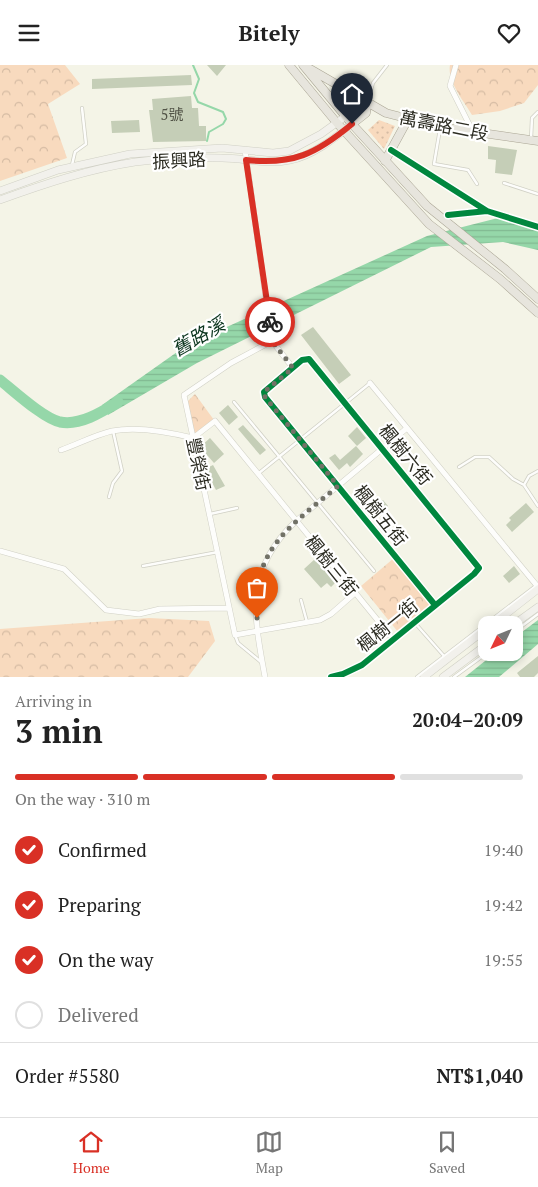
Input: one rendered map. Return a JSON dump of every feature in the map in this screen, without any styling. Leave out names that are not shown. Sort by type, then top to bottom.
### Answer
[{"type":"main road","points":[[289,65],[344,131],[429,224],[500,279],[538,313]]},
{"type":"main road","points":[[303,65],[352,124],[417,196],[506,269],[538,299]]},
{"type":"main road","name":"萬壽路二段","points":[[303,65],[367,104],[386,113],[440,127],[535,141]]},
{"type":"main road","points":[[346,116],[367,104]]},
{"type":"main road","points":[[352,124],[366,113],[367,104]]},
{"type":"main road","points":[[385,161],[408,119]]},
{"type":"street","points":[[456,65],[450,86],[473,132]]},
{"type":"street","name":"振興路","points":[[0,191],[72,166],[130,154],[202,148],[273,153],[295,150],[346,116]]},
{"type":"street","name":"振興路","points":[[0,200],[63,179],[136,162],[182,158],[269,162],[299,158],[344,131],[352,124]]},
{"type":"street","points":[[245,150],[272,341],[293,368]]},
{"type":"street","name":"豐榮街","points":[[235,635],[184,395],[231,363],[272,341]]},
{"type":"street","name":"楓樹六街","points":[[293,368],[302,360],[309,359],[479,568]]},
{"type":"street","name":"楓樹五街","points":[[293,368],[264,392],[265,397],[435,605]]},
{"type":"street","points":[[370,383],[538,586],[503,616]]},
{"type":"street","name":"楓樹三街","points":[[193,438],[215,421],[393,639]]},
{"type":"street","points":[[265,677],[258,632],[256,603],[259,574],[264,560],[276,543],[296,521],[407,429]]},
{"type":"street","points":[[61,450],[112,431],[173,433],[193,438]]},
{"type":"street","points":[[0,551],[64,569],[106,610],[140,614],[160,609],[228,608]]},
{"type":"street","name":"楓樹一街","points":[[331,677],[343,675],[362,665],[479,568]]},
{"type":"street","points":[[235,635],[307,622],[332,614],[355,593]]},
{"type":"street","points":[[523,618],[538,607]]},
{"type":"street","points":[[424,677],[478,635]]},
{"type":"street","points":[[443,677],[478,651]]},
{"type":"lane","points":[[367,104],[373,83],[387,65]]},
{"type":"lane","points":[[72,166],[75,152],[86,145],[82,108]]},
{"type":"lane","points":[[535,141],[532,118],[538,112]]},
{"type":"lane","points":[[440,127],[434,164],[468,170],[477,185]]},
{"type":"lane","points":[[504,183],[538,194]]},
{"type":"lane","points":[[258,473],[370,383]]},
{"type":"lane","points":[[234,402],[374,571]]},
{"type":"lane","points":[[109,497],[113,483],[122,471],[112,431]]},
{"type":"lane","points":[[459,467],[475,457],[489,457],[513,479],[524,485],[538,506]]},
{"type":"lane","points":[[524,485],[529,477],[538,471]]},
{"type":"lane","points":[[210,515],[237,508]]},
{"type":"lane","points":[[143,566],[218,552]]},
{"type":"lane","points":[[417,677],[538,586]]},
{"type":"lane","points":[[301,599],[307,622]]},
{"type":"lane","points":[[523,625],[538,614]]},
{"type":"lane","points":[[414,622],[444,656]]},
{"type":"lane","points":[[235,635],[238,643],[262,663]]},
{"type":"lane","points":[[454,677],[478,660]]},
{"type":"green space","points":[[0,65],[65,65],[80,84],[48,104],[67,158],[0,181]]},
{"type":"green space","points":[[450,65],[538,65],[538,85],[524,103],[500,111],[472,115],[454,85],[451,78]]},
{"type":"green space","points":[[379,120],[395,126],[384,149],[368,130]]},
{"type":"green space","points":[[195,394],[214,420],[193,436],[187,402]]},
{"type":"green space","points":[[394,558],[432,604],[398,632],[361,586]]},
{"type":"green space","points":[[149,618],[209,621],[215,641],[188,677],[0,677],[0,629]]},
{"type":"shaded area","points":[[498,218],[538,230],[538,250],[503,242],[431,247],[197,363],[108,415],[102,405],[187,345],[427,236]]},
{"type":"shaded area","points":[[538,620],[538,644],[523,657],[523,631]]},
{"type":"shaded area","points":[[485,661],[518,661],[499,677],[465,677]]},
{"type":"building","points":[[207,65],[226,65],[217,76]]},
{"type":"building","points":[[191,75],[192,85],[92,89],[92,79]]},
{"type":"building","points":[[191,96],[192,108],[198,108],[199,126],[206,126],[206,141],[153,142],[149,110],[153,110],[152,99]]},
{"type":"building","points":[[139,120],[140,132],[112,133],[111,121]]},
{"type":"building","points":[[488,146],[517,150],[512,175],[495,173],[496,160],[488,159]]},
{"type":"building","points":[[313,327],[351,375],[339,384],[301,335]]},
{"type":"building","points":[[228,405],[238,417],[229,425],[219,413]]},
{"type":"building","points":[[243,425],[266,450],[260,455],[238,429]]},
{"type":"building","points":[[357,427],[366,438],[357,446],[348,436]]},
{"type":"building","points":[[210,438],[224,454],[214,463],[200,447]]},
{"type":"building","points":[[356,446],[363,454],[350,467],[347,463],[339,470],[329,458],[335,454],[340,460]]},
{"type":"building","points":[[213,465],[225,486],[216,490],[205,469]]},
{"type":"building","points":[[383,500],[388,506],[374,516],[370,511]]},
{"type":"building","points":[[526,503],[534,512],[512,532],[506,525],[511,520],[509,518]]},
{"type":"building","points":[[316,558],[336,582],[331,587],[327,583],[321,588],[304,569]]},
{"type":"building","points":[[514,566],[520,574],[509,583],[503,576]]},
{"type":"building","points":[[538,656],[538,673],[534,677],[520,677],[517,673]]},
{"type":"waterway","points":[[193,65],[199,79],[194,93],[198,102],[223,112],[226,119],[223,124],[209,132],[207,141]]},
{"type":"waterway","name":"舊路溪","points":[[0,380],[37,410],[60,422],[68,423],[83,420],[98,414],[118,402]]},
{"type":"cycle path","points":[[391,150],[487,211]]},
{"type":"cycle path","points":[[448,215],[487,211],[538,227]]},
{"type":"cycle path","points":[[331,677],[343,674],[362,665],[474,574],[479,568],[309,359],[302,360],[264,392],[265,397],[435,605]]},
{"type":"way so far","points":[[257,618],[257,587],[264,560],[284,532],[338,486],[265,397],[264,392],[293,368],[272,341],[270,322]]},
{"type":"route","points":[[270,322],[246,160],[269,162],[299,158],[328,142],[352,124]]}]
